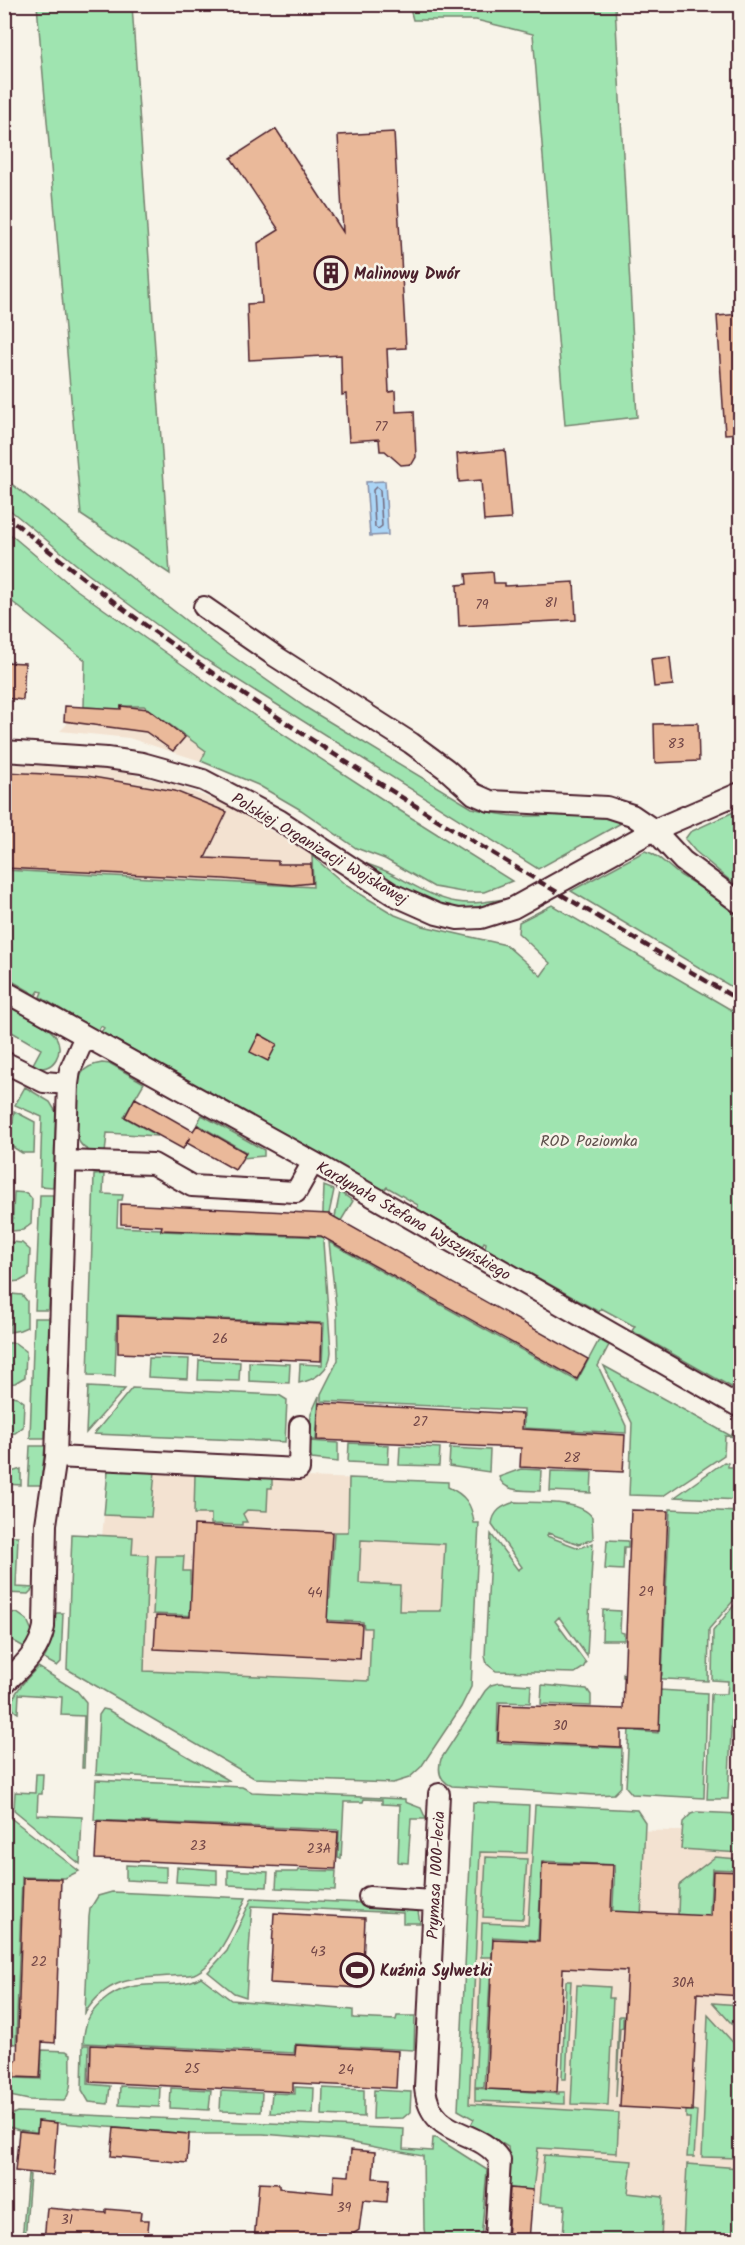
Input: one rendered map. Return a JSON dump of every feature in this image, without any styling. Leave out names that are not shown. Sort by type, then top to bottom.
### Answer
[{"type":"street","points":[[204,607],[275,656],[411,743],[482,798],[522,803],[607,807],[632,815],[654,830],[683,861],[741,903]]},
{"type":"street","name":"Polskiej Organizacji Wojskowej","points":[[4,751],[107,758],[142,763],[203,780],[253,805],[392,894],[437,914],[458,919],[481,918],[513,908],[654,830],[741,793]]},
{"type":"street","name":"Kardynała Stefana Wyszyńskiego","points":[[4,991],[313,1162],[741,1407]]},
{"type":"street","points":[[4,1684],[25,1665],[41,1640],[44,1627],[46,1524],[56,1457],[68,1084],[70,1070],[85,1036]]},
{"type":"street","points":[[4,1062],[44,1082],[68,1084]]},
{"type":"street","points":[[66,1161],[153,1164],[192,1186],[296,1192],[313,1162]]},
{"type":"street","points":[[56,1457],[299,1469],[300,1426]]},
{"type":"street","name":"Prymasa 1000-lecia","points":[[439,1794],[426,2102],[442,2123],[490,2148],[500,2160],[495,2241]]},
{"type":"street","points":[[369,1897],[433,1901]]},
{"type":"shaded area","points":[[68,706],[101,708],[120,713],[121,706],[144,706],[206,751],[201,761],[129,738],[60,731],[67,724]]},
{"type":"shaded area","points":[[4,764],[91,768],[126,773],[172,784],[223,803],[312,856],[314,887],[5,870]]},
{"type":"shaded area","points":[[108,1470],[448,1482],[435,1739],[90,1674]]},
{"type":"shaded area","points":[[476,1824],[614,1830],[740,1832],[740,2240],[563,2237],[565,2205],[533,2203],[533,2190],[511,2188],[516,2113],[464,2111]]},
{"type":"green space","points":[[37,5],[132,5],[170,574],[81,515]]},
{"type":"green space","points":[[409,5],[615,5],[637,417],[565,425],[533,34],[476,20],[413,20]]},
{"type":"green space","points":[[4,478],[225,651],[305,707],[472,808],[514,816],[576,814],[612,818],[623,822],[538,869],[195,653],[88,574],[5,506]]},
{"type":"green space","points":[[4,529],[74,588],[258,718],[512,881],[484,892],[462,892],[434,887],[385,859],[356,848],[301,810],[258,785],[201,761],[206,751],[144,706],[121,706],[120,713],[101,708],[84,707],[85,660],[5,596]]},
{"type":"green space","points":[[740,809],[740,889],[695,851],[685,839],[690,832]]},
{"type":"green space","points":[[645,851],[655,855],[680,875],[712,895],[740,920],[740,992],[571,891]]},
{"type":"green space","name":"ROD Poziomka","points":[[312,856],[347,886],[395,915],[423,926],[506,945],[541,976],[550,963],[518,933],[519,922],[552,905],[740,1015],[740,1392],[632,1331],[635,1326],[601,1308],[599,1312],[485,1248],[486,1243],[484,1242],[482,1246],[417,1209],[418,1205],[387,1187],[383,1191],[101,1032],[104,1028],[101,1026],[98,1031],[40,997],[42,992],[39,991],[36,995],[5,977],[4,870],[313,887]]},
{"type":"green space","points":[[361,862],[448,900],[469,903],[505,899],[478,907],[447,906],[416,895]]},
{"type":"green space","points":[[5,1005],[53,1033],[59,1046],[56,1059],[52,1064],[40,1068],[32,1066],[41,1049],[5,1028]]},
{"type":"green space","points":[[102,1063],[111,1064],[144,1083],[124,1117],[158,1136],[107,1133],[105,1154],[91,1152],[80,1143],[77,1097],[80,1078],[86,1069]]},
{"type":"green space","points":[[25,1087],[50,1102],[56,1112],[53,1187],[40,1186],[42,1117],[15,1105]]},
{"type":"green space","points":[[14,1111],[35,1122],[34,1153],[22,1153],[5,1142],[5,1122],[13,1123]]},
{"type":"green space","points":[[202,1115],[264,1150],[264,1156],[243,1158],[246,1152],[197,1124]]},
{"type":"green space","points":[[104,1174],[103,1194],[123,1195],[122,1200],[118,1200],[117,1227],[161,1229],[161,1231],[322,1237],[324,1186],[334,1190],[323,1242],[331,1352],[325,1369],[316,1377],[299,1383],[300,1364],[322,1365],[324,1323],[117,1315],[115,1376],[88,1375],[94,1175]]},
{"type":"green space","points":[[14,1192],[27,1193],[32,1199],[31,1224],[23,1230],[12,1231]]},
{"type":"green space","points":[[340,1192],[353,1201],[331,1237]]},
{"type":"green space","points":[[40,1195],[53,1195],[49,1310],[35,1310]]},
{"type":"green space","points":[[12,1242],[22,1243],[30,1250],[29,1276],[20,1281],[11,1282]]},
{"type":"green space","points":[[329,1242],[577,1381],[599,1340],[609,1345],[598,1366],[626,1426],[626,1433],[524,1428],[524,1410],[321,1401],[321,1394],[338,1360],[337,1316]]},
{"type":"green space","points":[[11,1294],[22,1295],[27,1301],[27,1327],[10,1332]]},
{"type":"green space","points":[[34,1318],[49,1318],[45,1438],[30,1438]]},
{"type":"green space","points":[[8,1343],[15,1343],[26,1351],[25,1377],[15,1383],[7,1384]]},
{"type":"green space","points":[[149,1358],[189,1359],[188,1379],[148,1377]]},
{"type":"green space","points":[[199,1360],[240,1362],[239,1381],[198,1380]]},
{"type":"green space","points":[[249,1362],[290,1364],[289,1383],[249,1381]]},
{"type":"green space","points":[[604,1366],[731,1436],[740,1420],[740,1437],[725,1436],[724,1455],[663,1496],[629,1495],[632,1423]]},
{"type":"green space","points":[[88,1387],[125,1389],[86,1433]]},
{"type":"green space","points":[[132,1388],[279,1395],[287,1400],[285,1442],[94,1434]]},
{"type":"green space","points":[[7,1395],[17,1397],[24,1402],[23,1427],[15,1433],[6,1434]]},
{"type":"green space","points":[[319,1396],[316,1440],[309,1440],[311,1414]]},
{"type":"green space","points":[[309,1441],[338,1443],[338,1462],[312,1459],[308,1451]]},
{"type":"green space","points":[[349,1443],[389,1445],[388,1464],[348,1462]]},
{"type":"green space","points":[[30,1446],[45,1446],[41,1485],[28,1485]]},
{"type":"green space","points":[[400,1446],[440,1448],[439,1466],[399,1465]]},
{"type":"green space","points":[[450,1448],[490,1450],[489,1472],[449,1466]]},
{"type":"green space","points":[[724,1462],[728,1463],[728,1467],[738,1467],[740,1463],[740,1500],[675,1497]]},
{"type":"green space","points":[[21,1469],[21,1485],[5,1484],[5,1474]]},
{"type":"green space","points":[[521,1469],[541,1470],[540,1491],[510,1488],[499,1477]]},
{"type":"green space","points":[[108,1470],[155,1471],[151,1517],[104,1515]]},
{"type":"green space","points":[[551,1471],[592,1472],[591,1493],[550,1491]]},
{"type":"green space","points":[[195,1473],[272,1476],[272,1488],[268,1488],[267,1511],[247,1510],[243,1514],[247,1522],[242,1522],[242,1525],[211,1524],[211,1514],[194,1514]]},
{"type":"green space","points":[[349,1478],[448,1482],[448,1487],[467,1501],[474,1523],[479,1523],[471,1687],[461,1707],[421,1767],[409,1778],[393,1783],[254,1778],[67,1669],[72,1534],[133,1537],[132,1554],[148,1555],[144,1671],[369,1681],[371,1628],[364,1628],[363,1622],[319,1620],[320,1598],[330,1598],[334,1532],[348,1532]],"holes":[[[361,1540],[445,1544],[441,1611],[399,1611],[400,1585],[359,1583]]]},
{"type":"green space","points":[[515,1502],[568,1505],[586,1511],[592,1517],[593,1539],[579,1544],[548,1533],[547,1536],[579,1548],[593,1543],[587,1656],[559,1617],[555,1621],[586,1663],[575,1673],[496,1671],[487,1664],[485,1656],[491,1534],[518,1570],[522,1567],[492,1525],[494,1516],[499,1510]]},
{"type":"green space","points":[[670,1509],[740,1512],[740,1593],[709,1629],[708,1681],[623,1677],[623,1674],[662,1675]]},
{"type":"green space","points":[[11,1536],[18,1536],[16,1587],[34,1588],[28,1594],[5,1593],[5,1587],[10,1587]]},
{"type":"green space","points":[[607,1540],[628,1541],[628,1547],[624,1547],[623,1570],[605,1569]]},
{"type":"green space","points":[[156,1556],[184,1556],[183,1571],[190,1571],[190,1583],[200,1584],[199,1616],[153,1614]]},
{"type":"green space","points":[[740,1598],[740,1605],[737,1605],[728,1799],[707,1799],[711,1694],[727,1694],[728,1681],[712,1680],[713,1631]]},
{"type":"green space","points":[[603,1610],[621,1611],[620,1632],[624,1633],[624,1640],[602,1640]]},
{"type":"green space","points":[[5,1612],[17,1613],[27,1620],[32,1631],[24,1647],[5,1636]]},
{"type":"green space","points":[[63,1613],[61,1662],[57,1666],[44,1659],[54,1615]]},
{"type":"green space","points":[[38,1667],[77,1691],[86,1702],[84,1768],[82,1768],[84,1716],[61,1715],[62,1697],[19,1694],[18,1713],[13,1709],[12,1703],[18,1690]]},
{"type":"green space","points":[[499,1683],[531,1685],[530,1703],[498,1702],[497,1743],[622,1748],[621,1787],[614,1794],[595,1795],[452,1786],[445,1782],[439,1768],[441,1759],[485,1691],[491,1685]]},
{"type":"green space","points":[[542,1685],[587,1689],[591,1695],[591,1706],[541,1704]]},
{"type":"green space","points":[[631,1689],[639,1689],[637,1731],[658,1733],[660,1690],[707,1693],[704,1798],[632,1794],[626,1787]]},
{"type":"green space","points":[[103,1709],[230,1781],[96,1774],[99,1715]]},
{"type":"green space","points":[[36,1774],[43,1774],[42,1794],[38,1794],[37,1815],[82,1817],[80,1864],[14,1810],[15,1792],[35,1793]]},
{"type":"green space","points":[[96,1780],[242,1787],[252,1792],[405,1799],[405,1802],[421,1808],[426,1819],[411,1819],[408,1863],[398,1862],[400,1805],[382,1804],[382,1800],[364,1799],[363,1802],[344,1802],[341,1859],[338,1858],[339,1830],[94,1820]]},
{"type":"green space","points":[[473,1802],[529,1805],[527,1853],[480,1852],[469,2104],[619,2113],[617,2153],[538,2148],[533,2190],[509,2188],[508,2147],[471,2125],[474,2119],[458,2110]]},
{"type":"green space","points":[[535,1805],[637,1810],[645,1822],[640,1945],[611,1943],[615,1865],[542,1861],[538,1940],[493,1937],[492,1957],[481,1957],[482,1923],[528,1925]]},
{"type":"green space","points":[[697,1812],[740,1814],[740,1853],[681,1849],[683,1822],[691,1814]]},
{"type":"green space","points":[[5,1815],[79,1871],[65,1878],[22,1877],[16,2044],[5,2043]]},
{"type":"green space","points":[[486,1857],[527,1859],[523,1919],[483,1917]]},
{"type":"green space","points":[[715,1857],[738,1859],[737,1870],[712,1869],[708,1947],[677,1945],[679,1885]]},
{"type":"green space","points":[[126,1865],[166,1867],[166,1882],[126,1880]]},
{"type":"green space","points":[[177,1867],[217,1870],[217,1884],[176,1882]]},
{"type":"green space","points":[[228,1870],[268,1872],[267,1887],[228,1885]]},
{"type":"green space","points":[[299,1870],[336,1871],[335,1890],[276,1888],[277,1872],[298,1872]]},
{"type":"green space","points":[[112,1892],[246,1898],[226,1940],[203,1969],[192,1975],[122,1982],[103,1992],[85,2013],[90,1909],[98,1896]]},
{"type":"green space","points":[[252,1898],[404,1905],[418,1911],[420,1923],[403,1923],[403,1913],[252,1906],[246,1997],[234,1993],[208,1972],[227,1951]]},
{"type":"green space","points":[[481,1962],[491,1962],[484,2087],[475,2087]]},
{"type":"green space","points":[[201,1977],[231,2000],[353,2010],[353,2018],[396,2020],[397,2016],[415,2016],[414,2050],[295,2044],[294,2053],[83,2043],[90,2016],[102,2002],[114,1993],[140,1985],[178,1984]]},
{"type":"green space","points":[[566,1981],[571,1981],[566,2079],[562,2079]]},
{"type":"green space","points":[[577,1985],[610,1987],[609,1998],[613,1998],[608,2105],[571,2104]]},
{"type":"green space","points":[[713,2003],[740,2005],[740,2033]]},
{"type":"green space","points":[[708,2015],[740,2050],[740,2158],[702,2157]]},
{"type":"green space","points":[[619,2016],[623,2016],[623,2027],[620,2028],[616,2097]]},
{"type":"green space","points":[[83,2045],[89,2045],[88,2084],[110,2086],[108,2104],[89,2102],[82,2090]]},
{"type":"green space","points":[[42,2050],[66,2051],[71,2054],[70,2085],[64,2101],[29,2100],[5,2095],[5,2058],[13,2062],[13,2078],[41,2079]]},
{"type":"green space","points":[[120,2086],[160,2088],[159,2107],[119,2105]]},
{"type":"green space","points":[[295,2087],[314,2088],[313,2114],[270,2113],[272,2093],[295,2094]]},
{"type":"green space","points":[[171,2088],[211,2090],[209,2110],[170,2108]]},
{"type":"green space","points":[[323,2088],[364,2090],[364,2117],[322,2115]]},
{"type":"green space","points":[[475,2088],[559,2094],[559,2092],[565,2092],[565,2104],[475,2101]]},
{"type":"green space","points":[[374,2090],[411,2092],[410,2112],[403,2118],[373,2119]]},
{"type":"green space","points":[[221,2091],[262,2093],[261,2112],[220,2111]]},
{"type":"green space","points":[[686,2111],[697,2111],[694,2157],[687,2157],[690,2118],[686,2118]]},
{"type":"green space","points":[[17,2112],[404,2129],[403,2149],[432,2151],[433,2138],[437,2138],[487,2170],[481,2240],[426,2240],[423,2156],[338,2140],[263,2134],[189,2134],[38,2121],[37,2132],[6,2126],[7,2117]]},
{"type":"green space","points":[[544,2155],[632,2161],[628,2193],[663,2197],[661,2240],[563,2237],[565,2205],[540,2203]]},
{"type":"green space","points":[[687,2164],[740,2168],[740,2240],[683,2240]]},
{"type":"green space","points":[[28,2174],[30,2175],[25,2240],[22,2240]]},
{"type":"water","points":[[385,481],[388,535],[370,536],[366,482]]},
{"type":"building","name":"Malinowy Dwór","points":[[276,129],[343,232],[338,135],[394,132],[406,348],[387,349],[389,392],[395,391],[396,412],[414,411],[416,457],[412,464],[401,465],[385,451],[380,451],[379,439],[349,441],[346,394],[342,395],[341,355],[249,360],[247,304],[262,303],[258,243],[279,230],[231,158]]},
{"type":"building","points":[[741,314],[741,433],[725,434],[717,316]]},
{"type":"building","points":[[505,450],[511,519],[484,521],[481,480],[459,482],[457,454]]},
{"type":"building","points":[[493,572],[494,583],[505,583],[505,586],[574,582],[576,620],[459,626],[457,585],[467,584],[466,574]]},
{"type":"building","points":[[670,657],[673,685],[654,687],[651,659]]},
{"type":"building","points":[[4,662],[25,663],[23,700],[4,698]]},
{"type":"building","points":[[65,706],[121,709],[121,706],[148,709],[185,737],[173,751],[146,732],[64,721]]},
{"type":"building","points":[[698,723],[699,761],[655,763],[654,724]]},
{"type":"building","points":[[4,772],[87,776],[175,791],[227,812],[205,858],[278,861],[278,864],[311,864],[312,883],[292,885],[224,879],[4,868]]},
{"type":"building","points":[[259,1034],[277,1044],[268,1061],[250,1052]]},
{"type":"building","points":[[135,1098],[193,1131],[197,1125],[246,1153],[235,1170],[187,1143],[190,1137],[183,1149],[125,1117]]},
{"type":"building","points":[[121,1204],[329,1214],[588,1359],[577,1379],[321,1236],[161,1230],[162,1226],[121,1224]]},
{"type":"building","points":[[118,1316],[322,1324],[321,1361],[118,1353]]},
{"type":"building","points":[[319,1403],[523,1414],[522,1429],[625,1435],[623,1472],[520,1467],[521,1448],[317,1440]]},
{"type":"building","points":[[631,1510],[668,1511],[659,1731],[621,1730],[621,1747],[498,1741],[500,1705],[623,1709]]},
{"type":"building","points":[[194,1525],[332,1532],[327,1622],[362,1624],[360,1659],[154,1649],[156,1616],[190,1617]]},
{"type":"building","points":[[97,1821],[338,1832],[336,1869],[95,1859]]},
{"type":"building","points":[[542,1863],[613,1865],[611,1911],[711,1916],[713,1871],[741,1872],[741,1996],[697,1993],[692,2111],[620,2107],[627,1971],[563,1968],[557,2092],[486,2089],[493,1939],[539,1941]]},
{"type":"building","points":[[23,1878],[61,1879],[55,2043],[42,2042],[40,2078],[14,2077],[17,2060]]},
{"type":"building","points":[[274,1913],[365,1918],[362,1988],[270,1983]]},
{"type":"building","points":[[91,2045],[295,2055],[296,2045],[398,2051],[396,2088],[293,2083],[293,2092],[90,2082]]},
{"type":"building","points":[[38,2121],[57,2123],[53,2175],[15,2171],[19,2131],[37,2133]]},
{"type":"building","points":[[114,2128],[189,2134],[187,2163],[111,2156]]},
{"type":"building","points":[[351,2150],[375,2152],[373,2178],[389,2179],[387,2202],[363,2200],[359,2230],[353,2234],[353,2241],[254,2241],[259,2183],[279,2184],[279,2188],[333,2193],[334,2175],[349,2176]]},
{"type":"building","points":[[510,2188],[533,2190],[529,2241],[507,2241]]},
{"type":"building","points":[[47,2208],[106,2213],[106,2209],[141,2212],[140,2220],[149,2220],[147,2241],[44,2241]]},
{"type":"railway","points":[[4,514],[125,610],[274,715],[428,813],[740,1001]]},
{"type":"place","name":"Malinowy Dwór","points":[[331,273]]},
{"type":"place","name":"Kuźnia Sylwetki","points":[[357,1970]]}]
